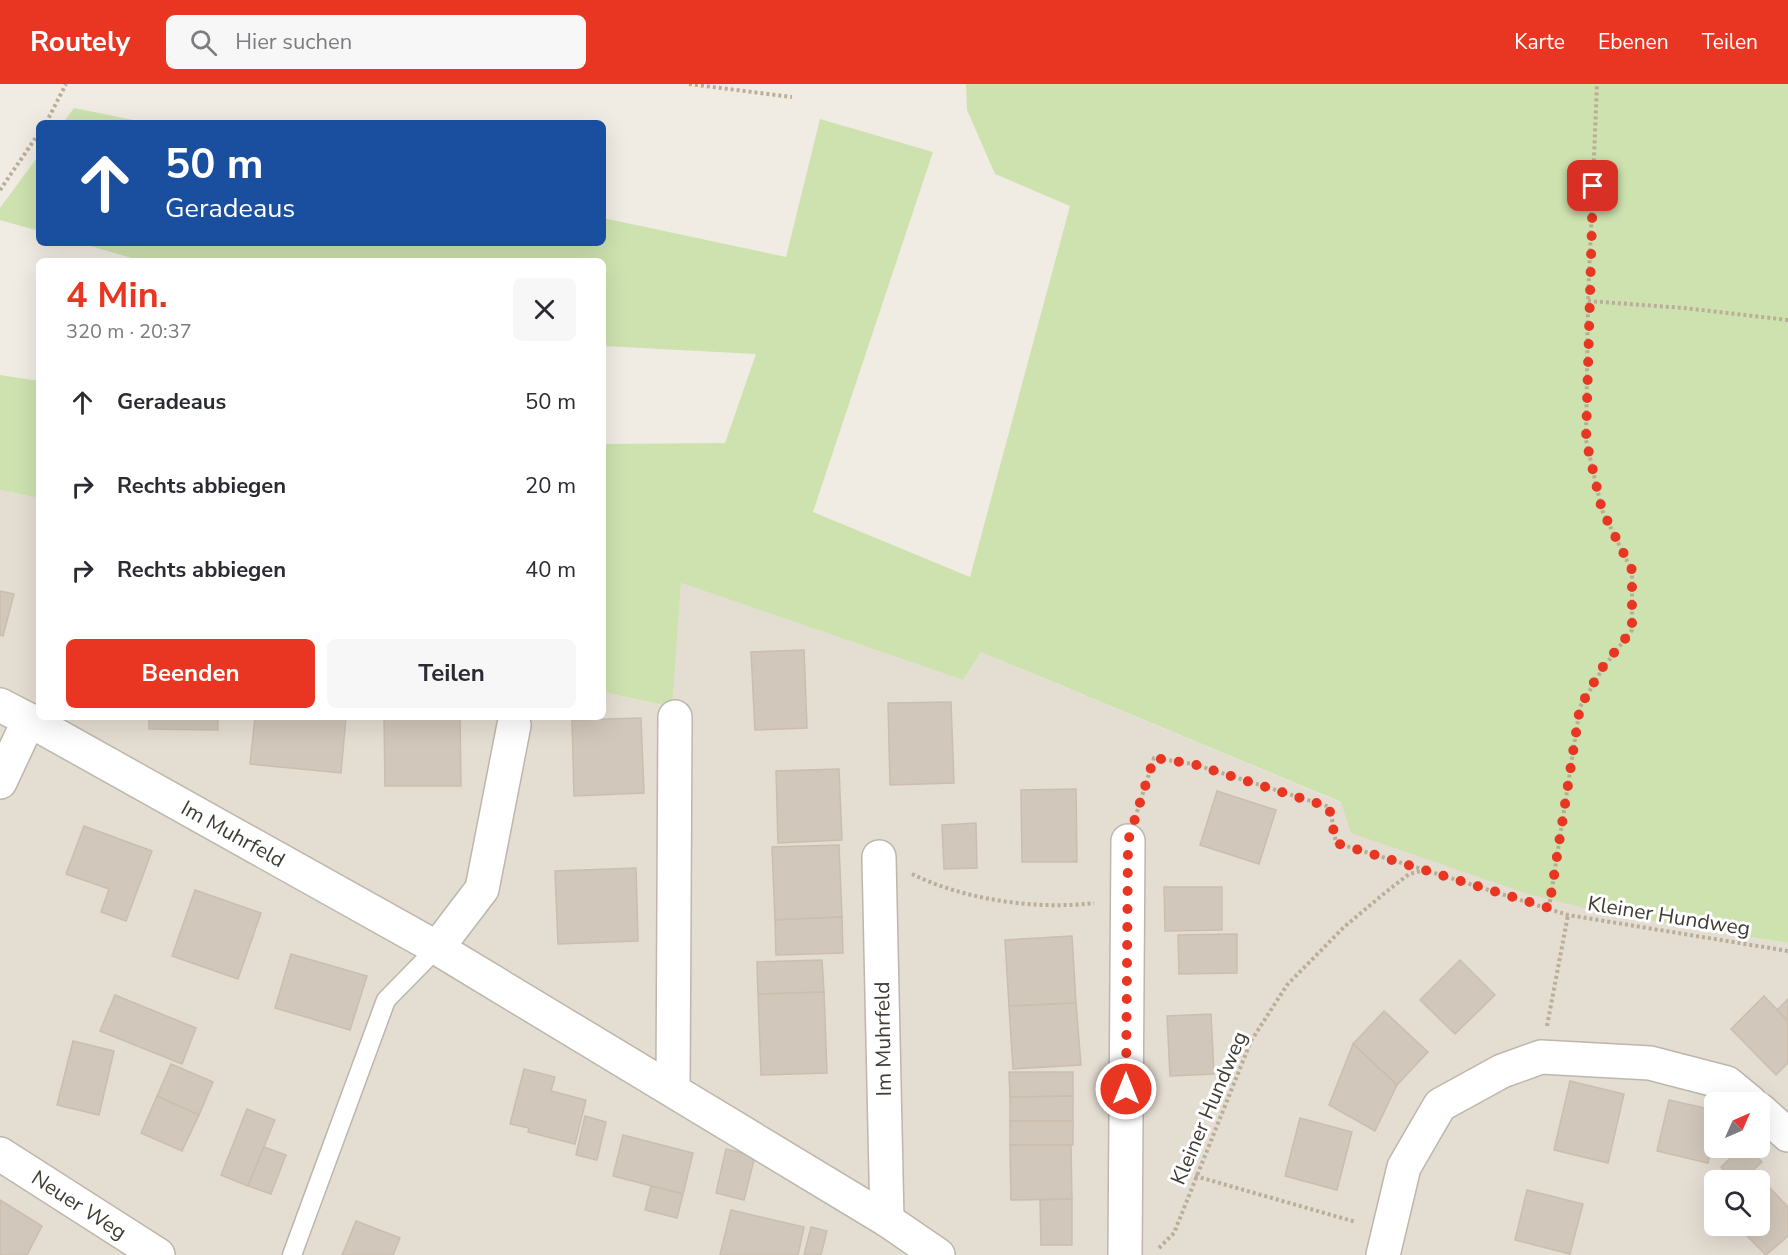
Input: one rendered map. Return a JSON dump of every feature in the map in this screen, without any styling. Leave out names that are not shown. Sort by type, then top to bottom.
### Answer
[{"type":"street","name":"Im Muhrfeld","points":[[0,705],[437,948],[887,1220],[938,1255]]},
{"type":"street","points":[[673,1089],[675,717]]},
{"type":"street","points":[[0,782],[29,720]]},
{"type":"street","points":[[437,948],[482,889],[514,725]]},
{"type":"street","points":[[1125,1255],[1128,841]]},
{"type":"street","name":"Im Muhrfeld","points":[[879,857],[887,1220]]},
{"type":"street","points":[[1385,1243],[1404,1167],[1440,1105],[1502,1071],[1541,1057],[1650,1063],[1728,1083],[1738,1092]]},
{"type":"street","points":[[1770,1119],[1788,1135]]},
{"type":"street","name":"Neuer Weg","points":[[0,1154],[158,1255]]},
{"type":"lane","points":[[292,1255],[386,1000],[437,948]]},
{"type":"path","points":[[48,120],[66,84]]},
{"type":"path","points":[[689,84],[792,98]]},
{"type":"path","points":[[1549,908],[1580,707],[1602,668],[1632,630],[1632,570],[1602,510],[1586,440],[1588,301],[1597,84]]},
{"type":"path","points":[[0,190],[36,137]]},
{"type":"path","points":[[1588,301],[1684,308],[1788,320]]},
{"type":"path","points":[[1128,841],[1154,758],[1193,764],[1329,807],[1336,843],[1425,870]]},
{"type":"path","points":[[879,857],[936,886],[996,901],[1083,904],[1128,899]]},
{"type":"path","name":"Kleiner Hundweg","points":[[1153,1255],[1174,1233],[1251,1041],[1287,985],[1344,927],[1409,874],[1425,870],[1568,915],[1788,951]]},
{"type":"path","points":[[1541,1057],[1568,915]]},
{"type":"path","points":[[1196,1176],[1385,1243]]},
{"type":"shaded area","points":[[0,490],[36,497],[36,720],[606,720],[606,693],[671,707],[681,583],[963,680],[981,652],[1605,913],[1788,943],[1788,1255],[0,1255]]},
{"type":"green space","points":[[966,84],[1788,84],[1788,943],[1605,913],[1525,893],[1351,833],[1341,802],[981,652],[963,680],[681,583],[672,707],[606,693],[606,444],[725,443],[756,354],[606,346],[606,258],[132,258],[90,246],[606,246],[606,219],[786,257],[820,119],[933,152],[813,512],[970,577],[1070,206],[995,174],[967,110]]},
{"type":"green space","points":[[74,108],[133,120],[65,120]]},
{"type":"green space","points":[[36,159],[36,230],[0,220],[0,208]]},
{"type":"green space","points":[[0,375],[36,381],[36,497],[0,490]]},
{"type":"building","points":[[0,591],[14,594],[3,636],[0,635]]},
{"type":"building","points":[[804,650],[807,728],[755,730],[751,652]]},
{"type":"building","points":[[951,702],[954,783],[890,785],[888,703]]},
{"type":"building","points":[[641,718],[644,793],[574,796],[572,720]]},
{"type":"building","points":[[149,720],[218,720],[218,730],[149,729]]},
{"type":"building","points":[[255,720],[346,720],[341,773],[250,764]]},
{"type":"building","points":[[384,720],[460,720],[461,786],[385,786]]},
{"type":"building","points":[[839,769],[842,840],[778,843],[776,771]]},
{"type":"building","points":[[1076,789],[1077,862],[1022,862],[1021,790]]},
{"type":"building","points":[[1217,791],[1276,810],[1259,864],[1200,845]]},
{"type":"building","points":[[976,823],[977,868],[944,869],[942,825]]},
{"type":"building","points":[[84,826],[152,851],[126,921],[101,912],[109,889],[66,874]]},
{"type":"building","points":[[839,845],[842,917],[775,920],[772,847]]},
{"type":"building","points":[[636,868],[638,941],[558,944],[555,871]]},
{"type":"building","points":[[1164,887],[1222,887],[1222,930],[1165,931]]},
{"type":"building","points":[[195,890],[261,913],[238,979],[172,956]]},
{"type":"building","points":[[842,917],[843,953],[776,955],[775,920]]},
{"type":"building","points":[[1237,934],[1237,973],[1179,974],[1178,935]]},
{"type":"building","points":[[1072,936],[1076,1003],[1009,1006],[1005,940]]},
{"type":"building","points":[[291,954],[367,976],[350,1030],[275,1008]]},
{"type":"building","points":[[822,960],[824,992],[758,994],[757,962]]},
{"type":"building","points":[[1460,960],[1495,995],[1455,1034],[1420,1000]]},
{"type":"building","points":[[824,992],[827,1073],[761,1075],[758,994]]},
{"type":"building","points":[[115,995],[196,1028],[182,1064],[100,1031]]},
{"type":"building","points":[[1764,996],[1788,1021],[1788,1063],[1776,1075],[1731,1029]]},
{"type":"building","points":[[1788,999],[1788,1021],[1777,1010]]},
{"type":"building","points":[[1076,1003],[1081,1065],[1013,1069],[1009,1006]]},
{"type":"building","points":[[1384,1011],[1428,1052],[1397,1085],[1353,1044]]},
{"type":"building","points":[[1211,1014],[1214,1074],[1170,1076],[1167,1016]]},
{"type":"building","points":[[73,1041],[114,1051],[99,1115],[57,1105]]},
{"type":"building","points":[[1353,1044],[1397,1085],[1375,1131],[1329,1105]]},
{"type":"building","points":[[171,1064],[213,1082],[199,1115],[157,1096]]},
{"type":"building","points":[[524,1069],[555,1077],[551,1091],[586,1100],[575,1144],[528,1132],[529,1128],[510,1124]]},
{"type":"building","points":[[1009,1072],[1073,1072],[1073,1096],[1010,1097]]},
{"type":"building","points":[[1570,1081],[1624,1094],[1608,1163],[1554,1150]]},
{"type":"building","points":[[157,1096],[199,1115],[182,1151],[141,1133]]},
{"type":"building","points":[[1073,1096],[1073,1121],[1010,1121],[1010,1097]]},
{"type":"building","points":[[1669,1100],[1704,1108],[1704,1158],[1709,1158],[1708,1163],[1657,1151]]},
{"type":"building","points":[[247,1109],[275,1120],[248,1186],[221,1175]]},
{"type":"building","points":[[585,1116],[606,1122],[597,1160],[576,1155]]},
{"type":"building","points":[[1300,1118],[1352,1132],[1337,1190],[1285,1176]]},
{"type":"building","points":[[1010,1121],[1073,1121],[1073,1145],[1010,1145]]},
{"type":"building","points":[[623,1135],[693,1153],[683,1194],[613,1176]]},
{"type":"building","points":[[1010,1145],[1071,1145],[1072,1199],[1011,1200]]},
{"type":"building","points":[[264,1147],[286,1155],[271,1194],[248,1186]]},
{"type":"building","points":[[726,1149],[755,1156],[744,1200],[716,1193]]},
{"type":"building","points":[[1730,1158],[1758,1158],[1762,1162],[1753,1170],[1724,1170],[1721,1167]]},
{"type":"building","points":[[651,1186],[683,1194],[677,1218],[645,1210]]},
{"type":"building","points":[[1770,1188],[1788,1207],[1788,1236],[1766,1255],[1747,1236],[1770,1236]]},
{"type":"building","points":[[1527,1190],[1583,1204],[1570,1254],[1515,1240]]},
{"type":"building","points":[[1072,1199],[1072,1245],[1041,1245],[1040,1200]]},
{"type":"building","points":[[0,1200],[42,1226],[27,1255],[0,1255]]},
{"type":"building","points":[[731,1210],[804,1227],[798,1255],[720,1255]]},
{"type":"building","points":[[356,1221],[400,1238],[393,1255],[342,1255]]},
{"type":"building","points":[[811,1227],[827,1231],[821,1255],[804,1255]]},
{"type":"route","points":[[1126,1089],[1128,841],[1154,758],[1193,764],[1329,807],[1336,843],[1549,908],[1580,707],[1602,668],[1632,630],[1632,570],[1602,510],[1586,440],[1588,301],[1593,186]]}]
